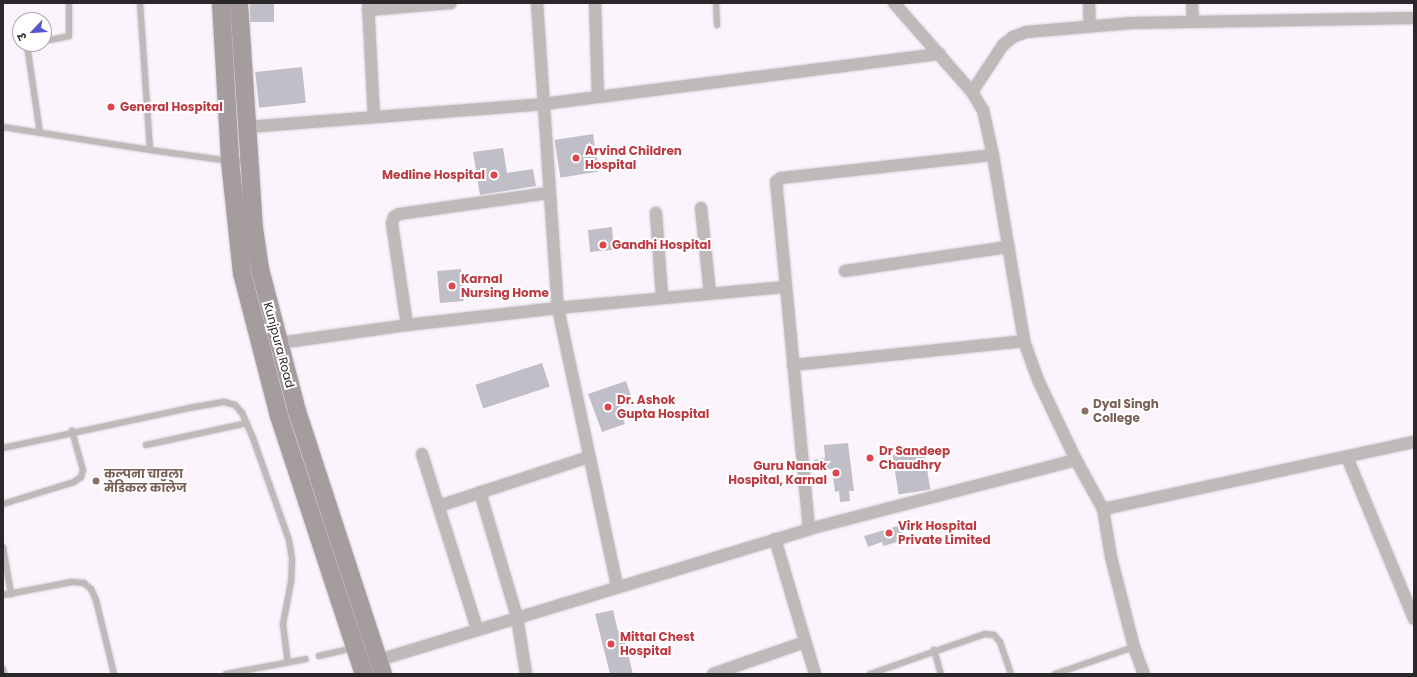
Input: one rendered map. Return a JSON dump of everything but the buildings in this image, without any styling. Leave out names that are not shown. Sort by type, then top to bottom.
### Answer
[{"type":"street","name":"Kunjpura Road","points":[[221,3],[230,161],[242,273],[279,416],[369,653]]},
{"type":"street","name":"Kunjpura Road","points":[[239,3],[246,127],[260,269],[278,343],[297,411],[369,653],[364,674]]},
{"type":"street","points":[[374,116],[368,6],[451,3]]},
{"type":"street","points":[[537,3],[548,193],[558,308],[617,586]]},
{"type":"street","points":[[595,3],[598,97]]},
{"type":"street","points":[[894,3],[972,92],[983,110],[993,155],[1024,341],[1038,380],[1076,460],[1091,484],[1103,509],[1111,557],[1134,647],[1144,674]]},
{"type":"street","points":[[1089,3],[1090,26]]},
{"type":"street","points":[[1192,3],[1193,21]]},
{"type":"street","points":[[972,92],[1003,45],[1013,37],[1026,32],[1090,26],[1193,21],[1414,18]]},
{"type":"street","points":[[246,127],[543,104],[940,54]]},
{"type":"street","points":[[809,529],[775,188],[776,182],[781,178],[993,155]]},
{"type":"street","points":[[407,325],[392,223],[394,217],[399,214],[548,193]]},
{"type":"street","points":[[701,208],[710,293]]},
{"type":"street","points":[[656,213],[662,298]]},
{"type":"street","points":[[844,271],[1008,247]]},
{"type":"street","points":[[260,347],[278,343],[407,325],[558,308],[785,287]]},
{"type":"street","points":[[793,366],[1024,341]]},
{"type":"street","points":[[1103,509],[1414,442]]},
{"type":"street","points":[[422,454],[476,628]]},
{"type":"street","points":[[439,506],[589,457]]},
{"type":"street","points":[[1347,457],[1414,619]]},
{"type":"street","points":[[369,653],[517,617],[809,529],[1076,460]]},
{"type":"street","points":[[480,492],[517,617],[526,674]]},
{"type":"street","points":[[775,539],[815,674]]},
{"type":"street","points":[[719,673],[805,642]]},
{"type":"lane","points":[[52,39],[70,36],[69,3]]},
{"type":"lane","points":[[140,3],[150,150]]},
{"type":"lane","points":[[716,3],[717,25]]},
{"type":"lane","points":[[28,52],[40,133]]},
{"type":"lane","points":[[3,127],[150,150],[230,161],[249,161]]},
{"type":"lane","points":[[3,448],[72,431],[224,402],[235,405],[247,423],[289,540],[292,559],[291,582],[282,624],[288,662]]},
{"type":"lane","points":[[146,445],[247,423]]},
{"type":"lane","points":[[3,504],[74,482],[81,477],[83,470],[72,431]]},
{"type":"lane","points":[[3,547],[11,594]]},
{"type":"lane","points":[[3,595],[72,582],[84,583],[91,589],[96,600],[114,674]]},
{"type":"lane","points":[[870,674],[934,650],[985,634],[994,635],[1000,642],[1011,674]]},
{"type":"lane","points":[[1055,674],[1134,647]]},
{"type":"lane","points":[[934,650],[941,674]]},
{"type":"lane","points":[[319,656],[369,653]]},
{"type":"lane","points":[[226,674],[306,659]]},
{"type":"lane","points":[[3,669],[4,674]]},
{"type":"place","name":"General Hospital","points":[[111,107]]},
{"type":"place","name":"Arvind Children Hospital","points":[[576,158]]},
{"type":"place","name":"Medline Hospital","points":[[494,175]]},
{"type":"place","name":"Gandhi Hospital","points":[[603,245]]},
{"type":"place","name":"Karnal Nursing Home","points":[[452,286]]},
{"type":"place","name":"Dr. Ashok Gupta Hospital","points":[[608,407]]},
{"type":"place","name":"Dyal Singh College","points":[[1085,411]]},
{"type":"place","name":"Dr Sandeep Chaudhry","points":[[870,458]]},
{"type":"place","name":"Guru Nanak Hospital, Karnal","points":[[836,473]]},
{"type":"place","name":"कल्पना चावला मेडिकल कॉलेज","points":[[96,481]]},
{"type":"place","name":"Virk Hospital Private Limited","points":[[889,533]]},
{"type":"place","name":"Mittal Chest Hospital","points":[[611,644]]}]
